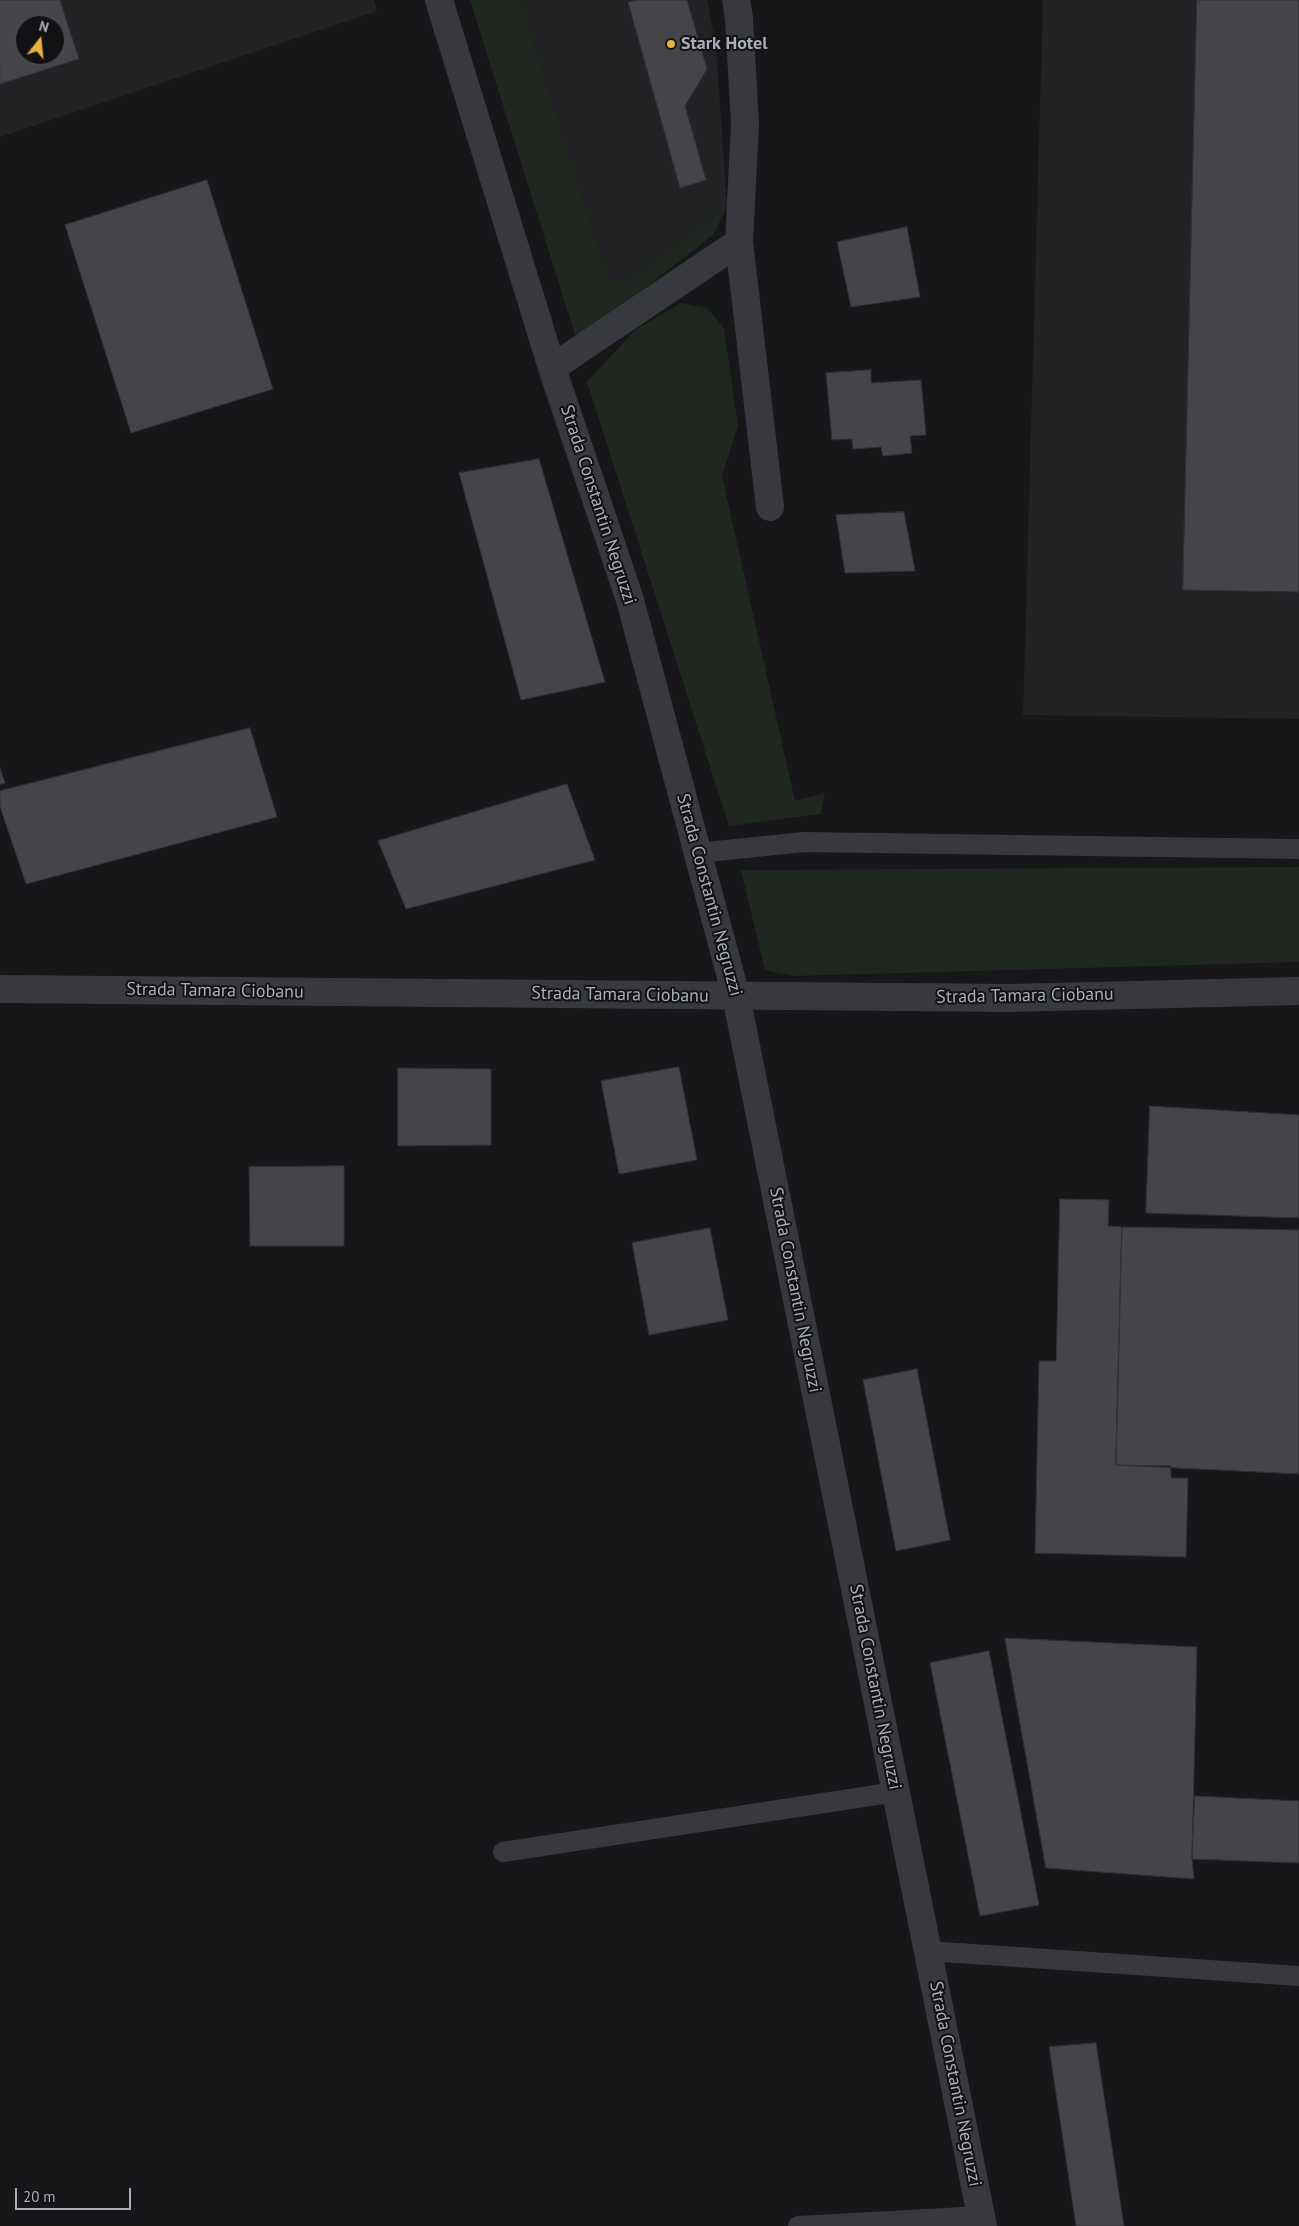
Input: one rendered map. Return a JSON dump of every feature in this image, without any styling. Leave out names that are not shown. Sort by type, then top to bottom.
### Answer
[{"type":"street","name":"Strada Constantin Negruzzi","points":[[439,0],[552,368],[630,600],[736,996],[983,2221]]},
{"type":"street","points":[[736,0],[739,18],[745,124],[739,242],[770,507]]},
{"type":"street","points":[[552,368],[739,242]]},
{"type":"street","name":"Strada Tamara Ciobanu","points":[[0,989],[1009,998],[1299,990]]},
{"type":"lane","points":[[698,853],[804,842],[1299,849]]},
{"type":"lane","points":[[503,1852],[896,1792]]},
{"type":"lane","points":[[928,1952],[1299,1976]]},
{"type":"lane","points":[[798,2226],[983,2221]]},
{"type":"shaded area","points":[[0,0],[374,0],[377,11],[0,137]]},
{"type":"shaded area","points":[[470,0],[531,0],[522,3],[608,277],[630,279],[727,206],[714,234],[577,341]]},
{"type":"shaded area","points":[[531,0],[707,0],[716,45],[727,206],[630,279],[608,277],[522,3]]},
{"type":"shaded area","points":[[1043,0],[1299,0],[1299,719],[1023,715]]},
{"type":"shaded area","points":[[681,303],[707,308],[724,328],[738,426],[722,476],[795,801],[825,793],[821,814],[729,826],[587,382],[636,329]]},
{"type":"shaded area","points":[[1299,867],[1299,962],[793,976],[765,970],[741,870]]},
{"type":"building","points":[[0,0],[60,0],[65,15],[15,15],[15,65],[60,65],[0,84]]},
{"type":"building","points":[[637,0],[687,0],[707,69],[685,106],[706,180],[680,188],[628,2]]},
{"type":"building","points":[[1197,0],[1299,0],[1299,592],[1183,590]]},
{"type":"building","points":[[65,16],[79,59],[65,63]]},
{"type":"building","points":[[207,180],[273,389],[131,433],[65,225]]},
{"type":"building","points":[[907,227],[920,297],[851,307],[837,242]]},
{"type":"building","points":[[871,370],[871,383],[921,380],[926,435],[910,436],[912,453],[883,456],[881,447],[853,449],[852,439],[832,440],[826,373]]},
{"type":"building","points":[[539,459],[605,682],[521,700],[459,473]]},
{"type":"building","points":[[904,512],[915,571],[845,573],[836,515]]},
{"type":"building","points":[[250,728],[277,817],[26,884],[0,807],[0,791]]},
{"type":"building","points":[[0,768],[5,783],[0,785]]},
{"type":"building","points":[[567,784],[595,860],[406,909],[378,841]]},
{"type":"building","points":[[679,1067],[697,1160],[619,1174],[601,1081]]},
{"type":"building","points":[[398,1068],[491,1069],[491,1145],[398,1146]]},
{"type":"building","points":[[1150,1106],[1299,1115],[1299,1218],[1146,1213]]},
{"type":"building","points":[[344,1166],[344,1246],[250,1246],[249,1167]]},
{"type":"building","points":[[1060,1199],[1109,1200],[1108,1226],[1122,1227],[1116,1465],[1171,1466],[1171,1478],[1188,1478],[1186,1557],[1035,1553],[1039,1361],[1056,1361]]},
{"type":"building","points":[[1122,1227],[1299,1230],[1299,1474],[1116,1465]]},
{"type":"building","points":[[710,1228],[728,1320],[649,1335],[632,1243]]},
{"type":"building","points":[[917,1369],[950,1540],[896,1551],[863,1380]]},
{"type":"building","points":[[1005,1638],[1197,1647],[1192,1859],[1194,1879],[1046,1868]]},
{"type":"building","points":[[989,1651],[1039,1905],[980,1916],[930,1663]]},
{"type":"building","points":[[1195,1796],[1299,1801],[1299,1863],[1192,1859]]},
{"type":"building","points":[[1096,2043],[1124,2226],[1076,2226],[1049,2047]]},
{"type":"place","name":"Stark Hotel","points":[[671,44]]}]
